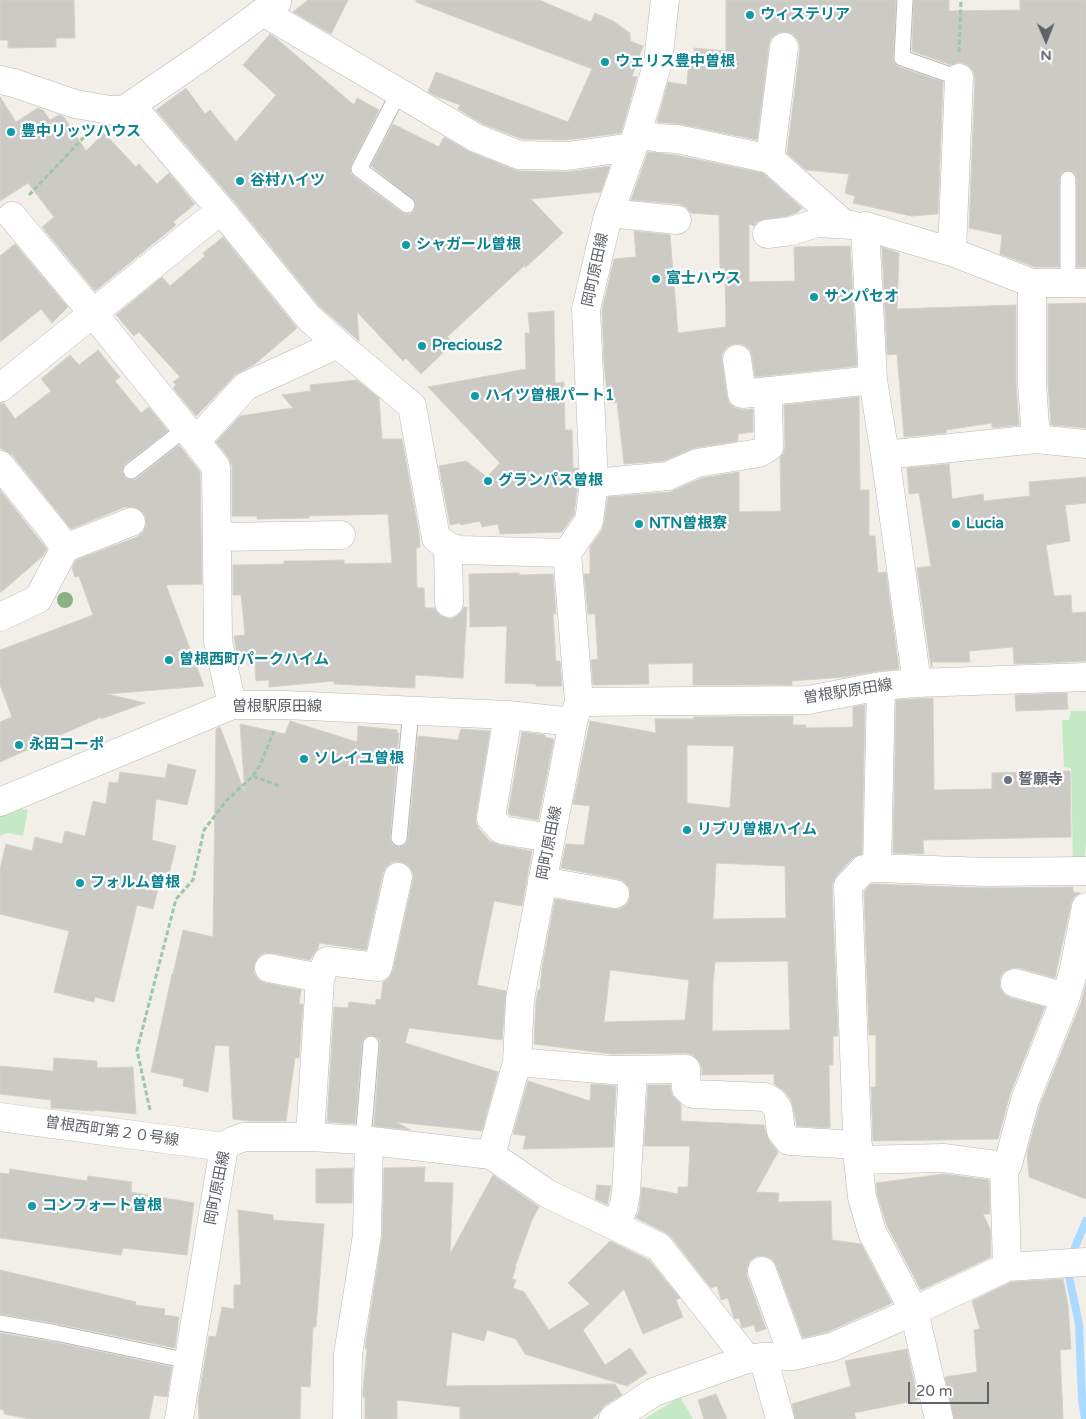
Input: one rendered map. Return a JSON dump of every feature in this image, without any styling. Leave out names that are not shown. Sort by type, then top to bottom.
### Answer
[{"type":"street","name":"岡町原田線","points":[[179,1419],[224,1147],[244,1137],[310,1137],[366,1140],[491,1154],[516,1062],[520,999],[576,712],[567,553],[589,521],[594,483],[586,309],[606,220],[636,140],[658,62],[665,0]]},
{"type":"street","points":[[117,110],[203,56],[272,6],[399,92],[476,138],[519,156],[567,156],[636,140],[659,138],[677,139],[770,159],[855,225],[873,380],[917,683]]},
{"type":"street","points":[[770,159],[784,47]]},
{"type":"street","points":[[952,252],[959,78]]},
{"type":"street","points":[[0,80],[75,104],[117,110],[143,119],[221,210],[309,318],[412,406],[436,538],[448,546],[460,550],[567,553]]},
{"type":"street","points":[[0,388],[221,210]]},
{"type":"street","points":[[609,213],[677,220]]},
{"type":"street","points":[[12,216],[92,312],[216,467],[218,641],[232,704]]},
{"type":"street","points":[[767,234],[791,231],[817,223],[855,225],[952,252],[1032,283],[1077,283]]},
{"type":"street","points":[[1032,283],[1032,384],[1036,438]]},
{"type":"street","points":[[191,434],[246,386],[338,344]]},
{"type":"street","points":[[737,359],[742,394],[873,380]]},
{"type":"street","points":[[594,483],[668,476],[697,463],[759,453],[769,447],[768,391]]},
{"type":"street","points":[[885,455],[1036,438],[1086,444]]},
{"type":"street","points":[[0,465],[65,548]]},
{"type":"street","points":[[0,617],[38,600],[65,548],[131,522]]},
{"type":"street","points":[[218,537],[341,535]]},
{"type":"street","points":[[448,546],[449,603]]},
{"type":"street","name":"曽根駅原田線","points":[[0,802],[232,704],[508,715],[808,700],[881,686],[917,683],[1086,677]]},
{"type":"street","points":[[877,868],[881,686]]},
{"type":"street","points":[[508,715],[492,818],[502,830],[550,838]]},
{"type":"street","points":[[939,1419],[914,1311],[872,1232],[862,1197],[858,1153],[848,886],[864,868],[986,872],[1086,871]]},
{"type":"street","points":[[310,1137],[320,978],[327,961],[378,968],[398,877]]},
{"type":"street","points":[[542,881],[615,894]]},
{"type":"street","points":[[516,1062],[611,1070],[686,1069],[686,1088],[693,1094],[765,1097],[778,1108],[781,1132],[789,1141],[858,1153],[943,1158],[1004,1166],[1008,1164],[1025,1100],[1066,997],[1074,969],[1086,907]]},
{"type":"street","points":[[269,968],[320,978]]},
{"type":"street","points":[[1015,983],[1066,997]]},
{"type":"street","points":[[614,1224],[623,1209],[626,1193],[633,1070]]},
{"type":"street","name":"曽根西町第２０号線","points":[[0,1117],[224,1147]]},
{"type":"street","points":[[347,1419],[348,1354],[367,1235],[366,1140]]},
{"type":"street","points":[[491,1154],[548,1194],[659,1246],[755,1358],[780,1419]]},
{"type":"street","points":[[1004,1166],[1006,1267]]},
{"type":"street","points":[[613,1419],[654,1392],[755,1358],[793,1356],[832,1347],[914,1311],[1006,1267],[1085,1270]]},
{"type":"street","points":[[762,1271],[793,1356]]},
{"type":"lane","points":[[905,0],[902,58],[959,78]]},
{"type":"lane","points":[[399,92],[359,169],[407,205]]},
{"type":"lane","points":[[1068,179],[1077,283]]},
{"type":"lane","points":[[131,471],[191,434]]},
{"type":"lane","points":[[399,838],[411,710]]},
{"type":"lane","points":[[366,1140],[371,1044]]},
{"type":"lane","points":[[0,1323],[189,1361]]},
{"type":"path","points":[[959,78],[961,0]]},
{"type":"path","points":[[12,216],[24,200],[117,110]]},
{"type":"path","points":[[155,1137],[137,1050],[176,898],[192,880],[204,830],[226,801],[253,776],[260,765],[284,705]]},
{"type":"path","points":[[253,776],[279,786]]},
{"type":"green space","points":[[1071,711],[1086,711],[1086,844],[1084,862],[1073,863],[1071,768],[1064,767],[1062,720],[1069,720]]},
{"type":"green space","points":[[10,808],[28,810],[23,836],[7,833],[0,836],[0,812]]},
{"type":"green space","points":[[680,1397],[693,1419],[644,1419]]},
{"type":"building","points":[[0,0],[74,0],[75,38],[56,38],[56,47],[8,48],[8,40],[0,40]]},
{"type":"building","points":[[308,0],[348,0],[331,34],[293,12]]},
{"type":"building","points":[[416,0],[539,0],[591,22],[595,13],[613,21],[630,33],[630,41],[643,46],[632,76],[637,77],[621,133],[566,140],[522,139],[483,124],[458,109],[460,105],[428,92],[436,72],[568,122],[592,69],[416,2]]},
{"type":"building","points":[[726,0],[896,0],[894,63],[899,67],[943,82],[938,214],[911,216],[853,203],[855,196],[845,193],[849,174],[806,170],[787,153],[800,48],[798,40],[793,34],[786,32],[778,33],[771,38],[757,140],[680,124],[657,122],[668,82],[687,85],[689,58],[694,58],[694,48],[726,51]]},
{"type":"building","points":[[914,0],[949,0],[949,11],[1020,10],[1020,0],[1086,0],[1086,267],[1077,267],[1077,179],[1076,174],[1072,171],[1064,171],[1060,174],[1059,179],[1059,267],[1035,267],[1000,254],[1002,235],[969,228],[975,79],[973,71],[967,65],[959,62],[951,65],[912,51]]},
{"type":"building","points":[[270,34],[354,105],[357,98],[379,110],[351,165],[350,173],[405,214],[410,214],[414,211],[416,207],[415,201],[371,166],[393,124],[439,147],[444,137],[470,152],[518,171],[567,172],[610,166],[601,192],[531,199],[563,233],[525,268],[525,265],[447,337],[453,343],[421,374],[406,358],[403,361],[357,312],[359,341],[320,307],[233,200],[156,110],[186,88],[205,114],[210,110],[236,142],[276,95],[243,65]]},
{"type":"building","points":[[0,97],[16,122],[38,108],[43,110],[50,120],[59,115],[64,117],[86,151],[104,133],[136,167],[139,164],[157,184],[169,173],[195,204],[173,222],[176,225],[95,291],[42,227],[54,217],[28,183],[0,201]]},
{"type":"building","points":[[648,152],[675,155],[763,173],[802,208],[788,216],[758,221],[754,226],[749,224],[749,282],[795,281],[794,247],[850,246],[857,366],[755,377],[750,350],[742,344],[734,344],[727,347],[722,354],[727,396],[729,403],[735,408],[743,410],[753,409],[753,432],[738,434],[738,441],[694,448],[664,461],[624,464],[617,402],[608,403],[602,310],[614,259],[636,257],[634,231],[670,235],[678,333],[726,327],[725,268],[720,268],[719,215],[691,213],[686,207],[679,204],[631,200]]},
{"type":"building","points":[[223,237],[297,328],[255,364],[235,375],[196,416],[173,388],[176,385],[173,382],[180,377],[139,332],[134,336],[116,315],[162,277],[170,286],[205,256],[203,253]]},
{"type":"building","points":[[15,244],[68,307],[52,323],[41,309],[0,342],[0,256]]},
{"type":"building","points":[[882,247],[899,253],[897,309],[1016,305],[1016,384],[1019,425],[992,428],[992,423],[946,430],[946,433],[904,437],[897,354],[887,355]]},
{"type":"building","points":[[1086,303],[1086,428],[1051,425],[1048,383],[1048,304]]},
{"type":"building","points":[[554,311],[555,383],[564,382],[565,430],[572,430],[573,468],[578,468],[574,515],[562,532],[500,534],[498,524],[482,527],[480,521],[450,525],[439,466],[466,461],[487,477],[500,463],[428,387],[526,369],[525,333],[530,333],[528,313]]},
{"type":"building","points":[[98,350],[120,377],[115,381],[141,413],[149,407],[168,431],[125,464],[122,472],[124,477],[132,480],[136,479],[179,445],[200,472],[202,584],[166,585],[204,686],[107,694],[145,703],[101,719],[101,717],[0,762],[0,722],[12,717],[0,685],[0,650],[93,615],[79,576],[75,577],[72,568],[76,560],[137,537],[143,532],[146,525],[145,516],[140,510],[133,507],[125,507],[71,529],[12,455],[0,448],[0,403],[4,403],[15,419],[51,391],[41,379],[70,355],[79,365]]},
{"type":"building","points":[[357,380],[379,398],[382,439],[402,439],[419,533],[420,547],[416,548],[417,588],[424,588],[425,608],[435,608],[441,616],[450,619],[457,616],[464,607],[467,607],[463,678],[415,675],[415,688],[334,684],[334,681],[269,687],[269,680],[256,681],[255,665],[248,666],[248,660],[238,661],[234,636],[245,635],[241,595],[233,595],[233,565],[284,564],[284,561],[344,560],[344,564],[392,563],[388,514],[257,519],[257,516],[232,516],[232,466],[228,457],[216,442],[240,416],[293,408],[282,395],[311,391],[310,385]]},
{"type":"building","points":[[859,397],[860,490],[869,490],[869,536],[875,536],[878,573],[886,572],[899,669],[844,677],[792,681],[792,685],[693,685],[693,663],[648,664],[649,684],[593,685],[591,660],[598,659],[595,614],[588,614],[584,574],[590,574],[590,547],[602,530],[608,497],[670,492],[702,478],[739,472],[739,512],[781,511],[780,457],[785,447],[784,405]]},
{"type":"building","points":[[949,464],[952,499],[983,494],[984,501],[1030,496],[1029,482],[1086,477],[1086,503],[1065,505],[1070,541],[1046,545],[1054,596],[1071,595],[1072,613],[1086,612],[1086,661],[1014,664],[1013,647],[969,651],[970,662],[932,662],[931,667],[917,568],[931,566],[919,493],[909,494],[907,468]]},
{"type":"building","points":[[0,490],[47,549],[43,556],[0,593]]},
{"type":"building","points":[[519,573],[519,575],[553,574],[556,614],[553,614],[556,661],[560,661],[562,686],[505,683],[507,626],[470,627],[469,574]]},
{"type":"building","points":[[1067,693],[1068,709],[1016,711],[1015,695]]},
{"type":"building","points":[[933,698],[934,790],[992,789],[992,773],[1070,771],[1071,837],[923,840],[924,854],[893,853],[896,700]]},
{"type":"building","points":[[865,705],[862,854],[853,858],[837,875],[832,886],[838,1036],[833,1036],[833,1065],[829,1065],[830,1128],[797,1126],[791,1100],[784,1091],[774,1084],[774,1074],[702,1075],[699,1061],[693,1055],[686,1053],[612,1054],[534,1044],[536,1001],[538,990],[540,990],[542,968],[555,899],[620,909],[627,904],[630,897],[629,888],[625,882],[618,879],[561,868],[566,844],[584,845],[590,806],[573,804],[590,721],[656,733],[655,719],[694,719],[694,717],[793,716],[793,725],[806,725],[806,728],[853,727],[853,707]],"holes":[[[687,745],[734,746],[730,808],[687,803]],[[716,863],[785,866],[786,918],[713,919]],[[788,961],[790,1030],[712,1031],[715,962]],[[610,970],[689,980],[685,1020],[604,1022]]]},
{"type":"building","points":[[290,721],[357,742],[358,726],[397,730],[397,733],[399,733],[390,841],[393,845],[399,847],[406,844],[408,839],[418,736],[458,740],[461,729],[490,731],[476,823],[490,841],[499,845],[532,851],[522,906],[494,901],[477,985],[506,991],[502,1040],[409,1028],[405,1043],[498,1072],[482,1131],[396,1122],[411,1130],[374,1126],[380,1040],[371,1035],[364,1038],[362,1043],[355,1124],[327,1122],[334,1007],[348,1008],[349,1002],[376,1005],[376,999],[381,1000],[383,982],[390,977],[393,970],[413,880],[413,873],[409,866],[401,862],[393,862],[386,867],[383,873],[366,950],[319,943],[318,949],[310,960],[264,953],[258,957],[254,965],[254,973],[259,980],[301,990],[299,1004],[303,1004],[299,1058],[295,1058],[286,1121],[233,1119],[229,1046],[215,1045],[208,1092],[183,1086],[184,1079],[151,1072],[183,930],[213,937],[216,729],[220,727],[245,793],[240,724],[285,734]]},
{"type":"building","points":[[522,732],[545,735],[545,737],[554,739],[538,820],[508,813]]},
{"type":"building","points":[[168,764],[196,770],[187,805],[156,799],[152,840],[176,846],[169,874],[162,872],[153,909],[137,905],[114,1002],[95,997],[94,1002],[54,992],[69,931],[0,914],[0,869],[6,844],[32,851],[35,837],[62,844],[65,831],[85,836],[93,801],[106,804],[109,782],[118,783],[120,772],[165,778]]},
{"type":"building","points":[[871,884],[986,888],[1073,887],[1073,892],[1080,893],[1074,897],[1071,904],[1055,978],[1019,968],[1012,968],[1004,972],[1000,978],[1000,987],[1004,994],[1011,998],[1045,1007],[1010,1094],[998,1139],[873,1141],[871,1087],[876,1087],[876,1035],[869,1035],[864,892]]},
{"type":"building","points":[[1086,984],[1086,1199],[1029,1177],[1027,1153],[1040,1105],[1081,1003]]},
{"type":"building","points":[[54,1058],[97,1061],[97,1068],[133,1067],[136,1114],[51,1108],[51,1100],[0,1094],[0,1066],[53,1071]]},
{"type":"building","points":[[528,1081],[590,1101],[591,1084],[616,1086],[613,1147],[523,1149],[526,1136],[513,1134]]},
{"type":"building","points":[[648,1085],[670,1085],[672,1095],[681,1104],[681,1121],[764,1125],[769,1140],[778,1152],[756,1192],[779,1193],[778,1202],[831,1201],[832,1240],[861,1244],[892,1303],[827,1332],[803,1338],[776,1265],[772,1259],[757,1256],[750,1261],[747,1276],[766,1329],[756,1332],[754,1325],[742,1328],[739,1318],[735,1319],[733,1316],[728,1298],[721,1300],[717,1286],[711,1288],[671,1237],[636,1218],[639,1211],[642,1187],[678,1194],[678,1187],[688,1187],[690,1146],[644,1146]]},
{"type":"building","points":[[425,1167],[424,1182],[453,1183],[450,1254],[493,1175],[539,1207],[532,1220],[512,1279],[516,1280],[513,1288],[524,1292],[549,1330],[590,1304],[568,1283],[610,1241],[649,1260],[680,1298],[676,1300],[683,1317],[643,1334],[624,1289],[583,1330],[605,1365],[630,1348],[647,1373],[627,1386],[525,1354],[516,1339],[487,1330],[484,1341],[452,1332],[446,1386],[615,1384],[622,1395],[604,1406],[592,1419],[460,1419],[460,1407],[397,1400],[397,1419],[365,1419],[365,1397],[363,1397],[363,1390],[367,1349],[365,1348],[382,1237],[384,1168]]},
{"type":"building","points":[[353,1168],[352,1203],[316,1203],[316,1169]]},
{"type":"building","points":[[10,1169],[87,1181],[88,1176],[132,1182],[131,1192],[194,1203],[187,1255],[123,1248],[121,1255],[0,1238],[0,1173],[9,1174]]},
{"type":"building","points":[[944,1174],[989,1180],[990,1214],[983,1214],[990,1229],[991,1257],[921,1290],[887,1226],[877,1194],[876,1183]]},
{"type":"building","points":[[597,1185],[611,1186],[607,1205],[595,1199]]},
{"type":"building","points":[[238,1210],[273,1215],[273,1220],[324,1224],[316,1327],[313,1327],[310,1387],[301,1386],[300,1419],[199,1419],[198,1401],[209,1336],[216,1337],[222,1307],[234,1309],[234,1285],[241,1285]]},
{"type":"building","points":[[0,1270],[136,1302],[135,1305],[165,1309],[164,1315],[179,1317],[175,1348],[0,1314]]},
{"type":"building","points":[[1063,1279],[1068,1305],[1071,1349],[1060,1350],[1063,1419],[954,1419],[945,1377],[977,1372],[974,1330],[980,1329],[972,1301],[1011,1282]]},
{"type":"building","points":[[0,1333],[54,1342],[172,1367],[167,1397],[154,1395],[149,1419],[29,1419],[4,1414],[4,1410],[0,1409]]},
{"type":"building","points":[[907,1349],[918,1400],[854,1413],[856,1419],[795,1419],[792,1404],[851,1386],[845,1361]]},
{"type":"building","points":[[716,1394],[727,1419],[704,1419],[698,1400]]},
{"type":"waterway","points":[[1075,1247],[1086,1221]]},
{"type":"waterway","points":[[1068,1272],[1079,1324],[1082,1400],[1085,1419]]},
{"type":"place","name":"ウィステリア","points":[[750,15]]},
{"type":"place","name":"ウェリス豊中曽根","points":[[605,62]]},
{"type":"place","name":"豊中リッツハウス","points":[[11,132]]},
{"type":"place","name":"谷村ハイツ","points":[[240,181]]},
{"type":"place","name":"シャガール曽根","points":[[406,245]]},
{"type":"place","name":"富士ハウス","points":[[656,279]]},
{"type":"place","name":"サンパセオ","points":[[814,297]]},
{"type":"place","name":"Precious2","points":[[422,346]]},
{"type":"place","name":"ハイツ曽根パート1","points":[[475,396]]},
{"type":"place","name":"グランパス曽根","points":[[488,481]]},
{"type":"place","name":"NTN曽根寮","points":[[639,524]]},
{"type":"place","name":"Lucia","points":[[956,524]]},
{"type":"place","name":"曽根西町パークハイム","points":[[169,660]]},
{"type":"place","name":"永田コーポ","points":[[19,745]]},
{"type":"place","name":"ソレイユ曽根","points":[[304,759]]},
{"type":"place","name":"誓願寺","points":[[1008,780]]},
{"type":"place","name":"リブリ曽根ハイム","points":[[687,830]]},
{"type":"place","name":"フォルム曽根","points":[[80,883]]},
{"type":"place","name":"コンフォート曽根","points":[[32,1206]]}]
